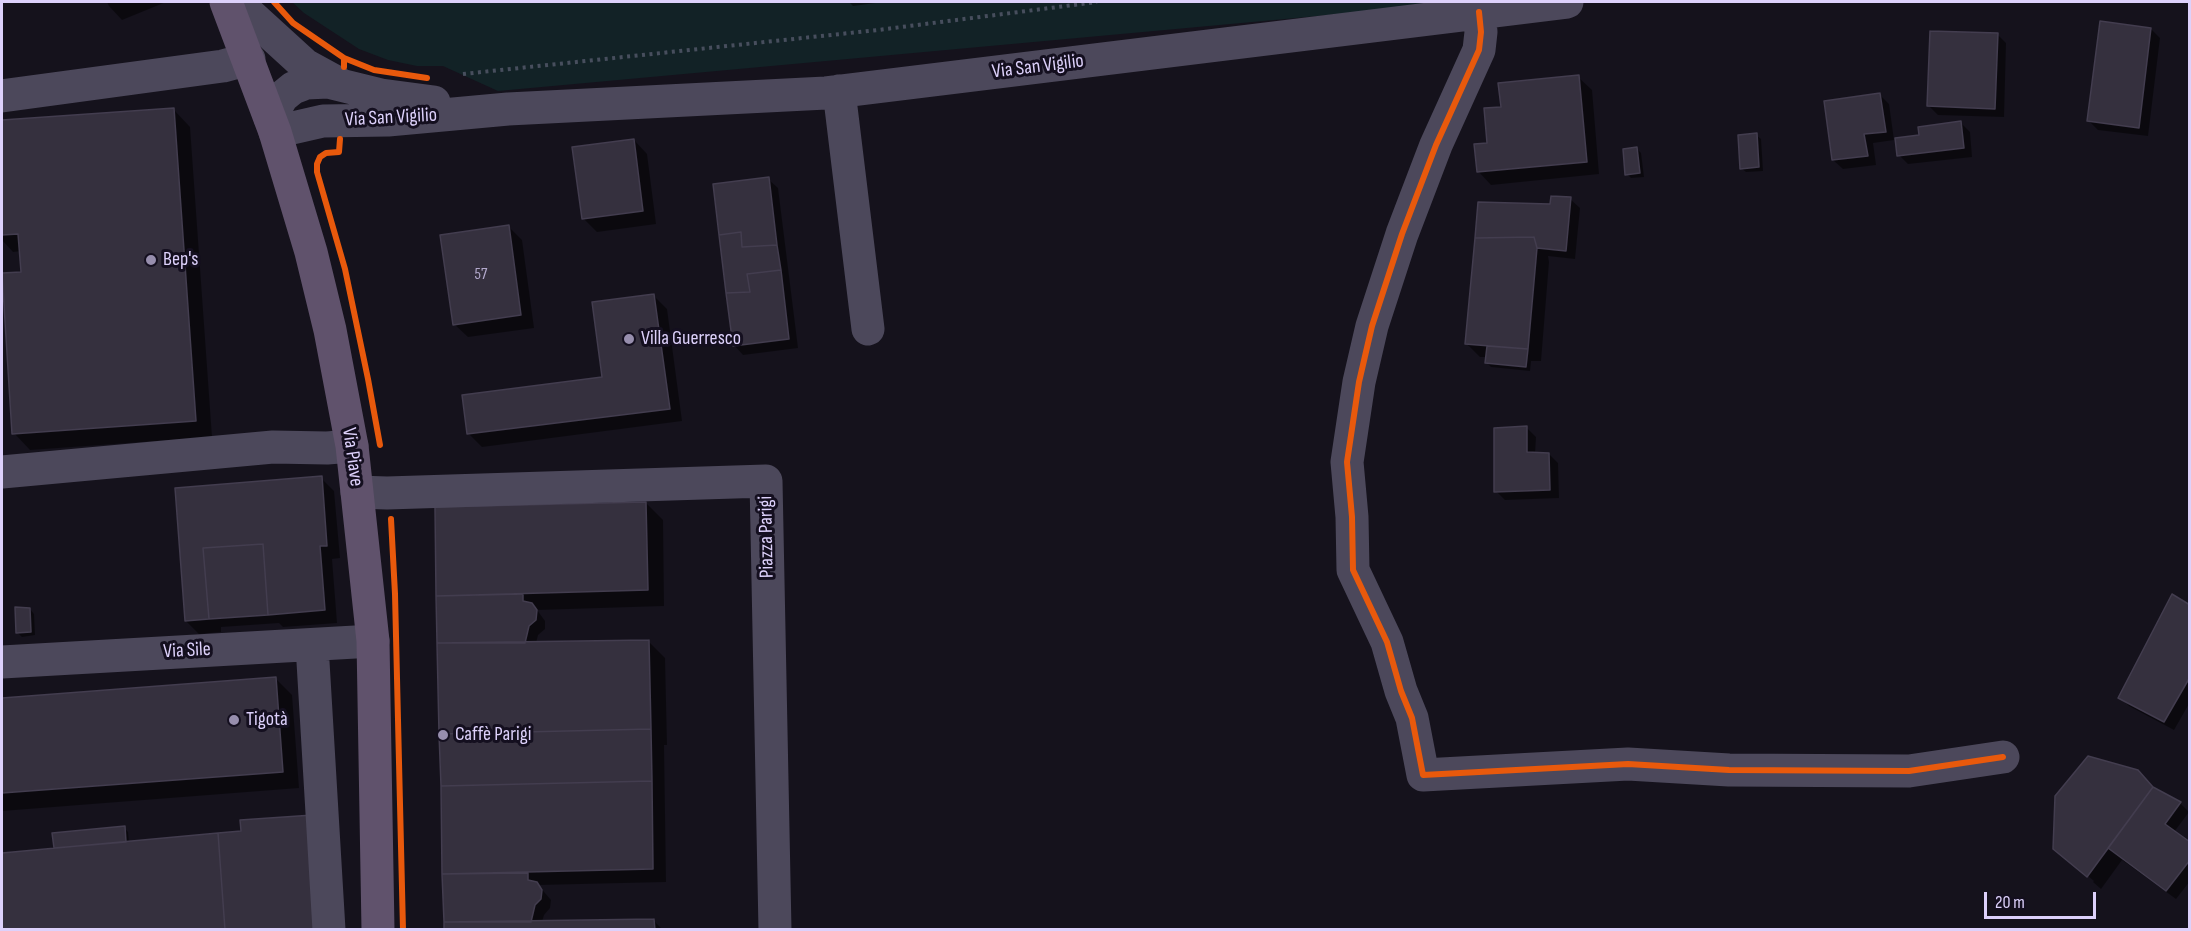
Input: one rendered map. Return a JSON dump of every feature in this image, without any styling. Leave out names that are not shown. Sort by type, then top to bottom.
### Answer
[{"type":"main road","name":"Via Piave","points":[[226,2],[273,125],[311,252],[330,330],[352,446],[373,641],[378,930]]},
{"type":"street","name":"Via San Vigilio","points":[[236,2],[305,65],[343,85]]},
{"type":"street","name":"Via San Vigilio","points":[[508,109],[403,98],[319,82],[299,85],[282,97],[273,125],[322,121],[388,120],[508,109],[839,92],[1567,2]]},
{"type":"street","points":[[1479,12],[1481,33],[1479,50],[1436,145],[1402,234],[1372,326],[1359,382],[1347,462],[1352,517],[1353,570],[1387,642],[1401,691],[1412,718],[1423,775],[1628,764],[1729,770],[1909,771],[2003,757]]},
{"type":"street","points":[[2,96],[223,66],[249,58]]},
{"type":"street","points":[[839,92],[868,329]]},
{"type":"street","points":[[2,472],[273,447],[352,446]]},
{"type":"street","name":"Piazza Parigi","points":[[357,492],[387,493],[766,481],[775,930]]},
{"type":"street","name":"Via Sile","points":[[2,662],[373,641]]},
{"type":"street","points":[[312,645],[329,930]]},
{"type":"path","points":[[462,74],[878,30],[1097,2]]},
{"type":"shaded area","points":[[292,2],[1471,2],[498,91],[443,66],[417,66],[388,60],[359,49],[304,13]]},
{"type":"building","points":[[2100,21],[2151,28],[2139,128],[2087,121]]},
{"type":"building","points":[[1930,31],[1998,33],[1995,109],[1927,106]]},
{"type":"building","points":[[1579,75],[1587,162],[1477,172],[1474,144],[1487,143],[1484,108],[1501,107],[1498,83]]},
{"type":"building","points":[[1880,93],[1886,132],[1864,134],[1868,156],[1832,160],[1824,101]]},
{"type":"building","points":[[174,108],[196,421],[12,434],[2,273],[21,272],[18,234],[2,235],[2,120]]},
{"type":"building","points":[[1961,121],[1964,148],[1897,156],[1895,138],[1919,135],[1918,127]]},
{"type":"building","points":[[1757,133],[1759,167],[1740,169],[1738,135]]},
{"type":"building","points":[[634,139],[643,211],[582,219],[572,147]]},
{"type":"building","points":[[1637,147],[1640,173],[1625,175],[1623,149]]},
{"type":"building","points":[[769,177],[777,245],[742,247],[741,232],[719,235],[713,184]]},
{"type":"building","points":[[1551,196],[1571,197],[1566,251],[1537,248],[1534,237],[1475,238],[1478,202],[1550,204]]},
{"type":"building","points":[[509,225],[521,315],[453,325],[440,235]]},
{"type":"building","points":[[741,232],[742,247],[777,245],[781,270],[747,274],[750,292],[726,293],[719,235]]},
{"type":"building","points":[[1534,237],[1537,248],[1528,349],[1465,344],[1475,238]]},
{"type":"building","points":[[781,270],[789,339],[733,346],[726,293],[750,292],[747,274]]},
{"type":"building","name":"Villa Guerresco","points":[[654,294],[670,409],[467,434],[462,395],[602,377],[592,302]]},
{"type":"building","points":[[1487,346],[1528,349],[1526,367],[1485,363]]},
{"type":"building","points":[[1527,426],[1527,452],[1549,453],[1550,490],[1494,492],[1494,428]]},
{"type":"building","points":[[322,476],[327,546],[320,546],[325,610],[268,615],[263,544],[203,548],[209,619],[185,621],[175,488]]},
{"type":"building","points":[[646,502],[648,590],[436,596],[435,507]]},
{"type":"building","points":[[263,544],[268,615],[209,619],[203,548]]},
{"type":"building","points":[[523,594],[523,601],[532,603],[537,610],[536,620],[529,626],[525,643],[437,643],[436,596]]},
{"type":"building","points":[[2172,594],[2190,605],[2190,677],[2164,722],[2118,698]]},
{"type":"building","points":[[15,607],[30,608],[31,632],[16,633]]},
{"type":"building","points":[[649,640],[651,729],[439,734],[437,643]]},
{"type":"building","points":[[276,677],[283,772],[2,793],[2,698]]},
{"type":"building","points":[[651,729],[652,781],[441,786],[439,734]]},
{"type":"building","points":[[2088,756],[2138,770],[2153,787],[2087,877],[2053,849],[2055,796]]},
{"type":"building","points":[[652,781],[653,869],[442,874],[441,786]]},
{"type":"building","points":[[2153,787],[2181,802],[2165,824],[2190,842],[2190,860],[2166,891],[2108,848]]},
{"type":"building","points":[[313,815],[322,930],[225,930],[218,833],[241,831],[240,820]]},
{"type":"building","points":[[125,826],[126,842],[54,848],[52,833]]},
{"type":"building","points":[[218,833],[225,930],[2,930],[2,853]]},
{"type":"building","points":[[528,873],[528,880],[537,882],[542,890],[541,899],[535,905],[531,922],[444,922],[442,874]]},
{"type":"building","points":[[654,919],[655,930],[444,930],[444,922]]},
{"type":"cycle path","points":[[274,2],[293,23],[344,58],[344,67]]},
{"type":"cycle path","points":[[1479,12],[1481,32],[1479,50],[1436,145],[1402,234],[1372,326],[1359,382],[1347,462],[1352,517],[1353,570],[1387,642],[1401,691],[1412,718],[1423,775],[1628,764],[1729,770],[1909,771],[2003,757]]},
{"type":"cycle path","points":[[344,58],[374,70],[427,78]]},
{"type":"cycle path","points":[[340,139],[339,152],[326,153],[320,157],[317,172],[345,269],[380,445]]},
{"type":"cycle path","points":[[391,519],[395,594],[403,930]]},
{"type":"place","name":"Bep's","points":[[151,260]]},
{"type":"place","name":"Villa Guerresco","points":[[629,339]]},
{"type":"place","name":"Tigotà","points":[[234,720]]},
{"type":"place","name":"Caffè Parigi","points":[[443,735]]}]
